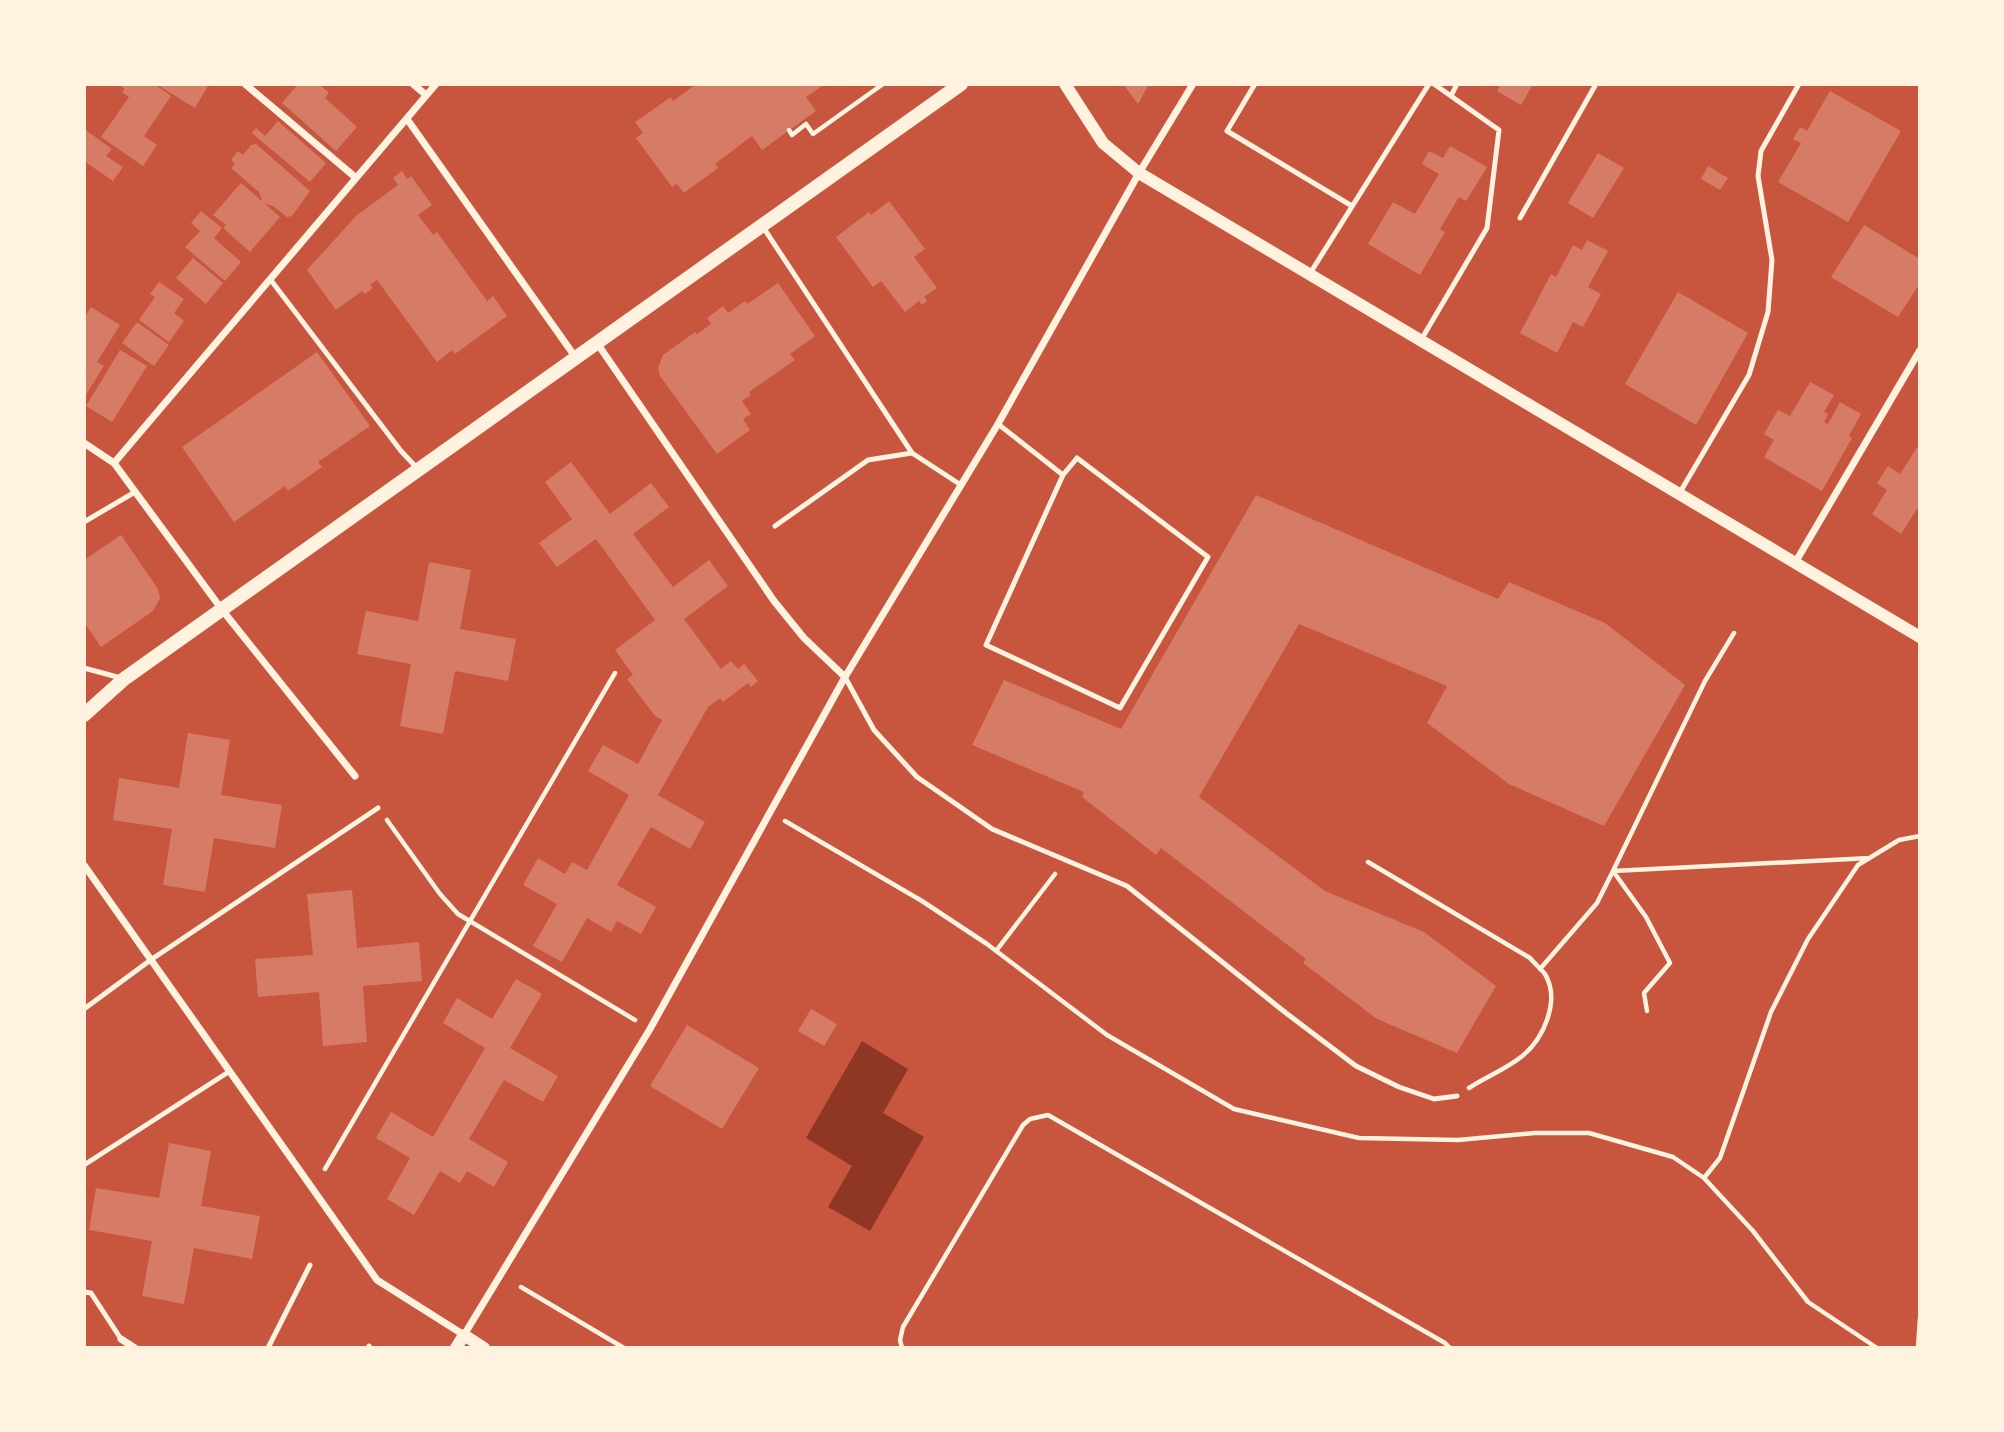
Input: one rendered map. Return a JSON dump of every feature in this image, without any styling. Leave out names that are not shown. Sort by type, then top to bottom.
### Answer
[{"type":"main road","points":[[84,702],[124,679],[223,611],[961,84]]},
{"type":"main road","points":[[84,715],[124,679]]},
{"type":"street","points":[[245,84],[355,177]]},
{"type":"street","points":[[413,84],[426,95]]},
{"type":"street","points":[[114,463],[436,84]]},
{"type":"street","points":[[1065,84],[1103,143],[1139,173],[1920,637]]},
{"type":"street","points":[[456,1348],[650,1029],[845,677],[998,424],[1139,173],[1193,84]]},
{"type":"street","points":[[407,119],[576,358]]},
{"type":"street","points":[[597,343],[774,601],[804,638],[845,677]]},
{"type":"street","points":[[1795,563],[1920,350]]},
{"type":"street","points":[[84,443],[114,463],[223,611],[355,776]]},
{"type":"street","points":[[84,865],[377,1280],[484,1348]]},
{"type":"street","points":[[121,1339],[135,1348]]},
{"type":"lane","points":[[1255,84],[1227,131],[1352,206]]},
{"type":"lane","points":[[1309,275],[1432,84],[1499,130],[1487,228],[1421,341]]},
{"type":"lane","points":[[1451,96],[1458,84]]},
{"type":"lane","points":[[1520,218],[1596,84]]},
{"type":"lane","points":[[1679,494],[1749,374],[1768,312],[1772,260],[1758,176],[1761,151],[1799,84]]},
{"type":"lane","points":[[762,224],[912,453],[961,485]]},
{"type":"lane","points":[[270,279],[419,471]]},
{"type":"lane","points":[[998,424],[1063,475]]},
{"type":"lane","points":[[775,526],[868,460],[912,453]]},
{"type":"lane","points":[[1077,458],[1208,557],[1119,708],[986,645],[1063,475],[1077,458]]},
{"type":"lane","points":[[84,522],[135,492]]},
{"type":"lane","points":[[84,668],[124,679]]},
{"type":"lane","points":[[845,677],[874,730],[917,777],[992,828],[1127,886],[1356,1066],[1399,1087],[1434,1099],[1457,1096]]},
{"type":"lane","points":[[84,1009],[378,808]]},
{"type":"lane","points":[[84,1165],[230,1071]]},
{"type":"lane","points":[[268,1348],[310,1265]]},
{"type":"lane","points":[[84,1292],[91,1293],[121,1339]]},
{"type":"path","points":[[789,131],[792,135],[806,124],[813,134],[883,84]]},
{"type":"path","points":[[1540,969],[1597,903],[1705,681],[1734,633]]},
{"type":"path","points":[[325,1169],[615,673]]},
{"type":"path","points":[[378,808],[458,915],[650,1029]]},
{"type":"path","points":[[770,813],[922,901],[996,951],[1107,1035],[1234,1109],[1359,1138],[1458,1140],[1535,1133],[1589,1133],[1673,1157],[1704,1178],[1753,1231],[1808,1302],[1877,1348]]},
{"type":"path","points":[[1704,1178],[1720,1158],[1771,1012],[1802,951],[1858,865],[1899,840],[1920,836]]},
{"type":"path","points":[[1613,872],[1870,858]]},
{"type":"path","points":[[996,951],[1065,860]]},
{"type":"path","points":[[1368,862],[1530,958],[1544,974],[1550,989],[1544,1031],[1522,1057],[1486,1076],[1457,1096]]},
{"type":"path","points":[[1613,872],[1646,917],[1671,963],[1643,993],[1647,1012]]},
{"type":"path","points":[[901,1348],[903,1327],[1023,1125],[1030,1119],[1048,1115],[1450,1348]]},
{"type":"path","points":[[521,1287],[624,1348]]},
{"type":"path","points":[[1918,1348],[1920,1318]]},
{"type":"shaded area","points":[[862,1041],[908,1069],[883,1113],[924,1137],[870,1231],[828,1207],[852,1166],[806,1138]]},
{"type":"building","points":[[118,84],[154,84],[171,96],[144,136],[157,145],[143,166],[101,137],[129,97],[122,92],[125,89]]},
{"type":"building","points":[[156,84],[209,84],[195,108]]},
{"type":"building","points":[[298,84],[319,84],[329,93],[325,98],[357,127],[336,151],[282,103]]},
{"type":"building","points":[[696,84],[825,84],[806,97],[816,111],[762,150],[752,136],[715,164],[718,168],[684,193],[677,184],[672,187],[636,138],[643,133],[635,122],[671,97],[673,101]]},
{"type":"building","points":[[1123,84],[1149,84],[1138,104]]},
{"type":"building","points":[[1501,84],[1533,84],[1521,105],[1497,91]]},
{"type":"building","points":[[1830,91],[1901,131],[1848,222],[1778,182],[1801,143],[1793,139],[1800,127],[1807,131]]},
{"type":"building","points":[[278,121],[326,163],[310,182],[252,133],[256,128],[265,136]]},
{"type":"building","points":[[84,129],[112,149],[106,156],[123,167],[113,181],[84,161]]},
{"type":"building","points":[[256,144],[310,191],[292,216],[287,217],[273,206],[263,203],[259,192],[231,168],[235,164],[231,160],[238,151],[243,155],[251,145]]},
{"type":"building","points":[[1450,146],[1487,167],[1466,201],[1459,197],[1440,229],[1445,232],[1420,275],[1368,244],[1393,202],[1415,214],[1439,174],[1422,164],[1429,151],[1443,158]]},
{"type":"building","points":[[1598,153],[1624,168],[1593,218],[1568,203]]},
{"type":"building","points":[[1708,166],[1728,178],[1720,190],[1701,179]]},
{"type":"building","points":[[402,171],[407,179],[411,176],[432,205],[418,215],[433,235],[437,232],[487,301],[493,296],[507,316],[455,354],[452,350],[437,362],[377,280],[370,285],[373,288],[365,294],[362,291],[336,310],[307,270],[357,215],[398,185],[393,178]]},
{"type":"building","points":[[241,183],[280,217],[250,252],[223,228],[226,225],[213,215]]},
{"type":"building","points":[[889,201],[925,249],[914,257],[937,288],[924,297],[927,301],[922,305],[919,301],[905,312],[881,281],[873,287],[836,237],[869,212],[871,215]]},
{"type":"building","points":[[201,211],[222,228],[214,238],[241,262],[225,281],[185,247],[200,231],[191,223]]},
{"type":"building","points":[[1864,225],[1920,259],[1920,283],[1898,317],[1831,277]]},
{"type":"building","points":[[1587,240],[1608,251],[1588,287],[1601,294],[1583,327],[1573,322],[1557,353],[1520,333],[1551,274],[1556,277],[1573,245],[1582,250]]},
{"type":"building","points":[[193,258],[223,283],[206,304],[176,278]]},
{"type":"building","points":[[159,282],[184,299],[174,313],[184,321],[169,342],[139,320],[155,297],[150,294]]},
{"type":"building","points":[[778,283],[815,336],[790,354],[795,360],[749,392],[751,395],[742,401],[751,414],[743,419],[750,430],[717,454],[660,376],[658,368],[663,355],[711,324],[707,318],[723,306],[728,313]]},
{"type":"building","points":[[1678,292],[1748,333],[1696,425],[1625,384]]},
{"type":"building","points":[[91,307],[120,325],[97,362],[104,366],[84,398],[84,318]]},
{"type":"building","points":[[137,322],[169,345],[154,366],[122,343]]},
{"type":"building","points":[[120,350],[147,366],[112,422],[86,406]]},
{"type":"building","points":[[317,352],[370,426],[318,462],[322,467],[288,491],[285,486],[234,522],[182,447]]},
{"type":"building","points":[[1810,382],[1834,395],[1824,412],[1828,414],[1824,422],[1828,424],[1840,402],[1861,414],[1849,436],[1852,438],[1822,491],[1764,457],[1774,440],[1764,434],[1778,410],[1790,416]]},
{"type":"building","points":[[1920,443],[1920,511],[1917,509],[1901,534],[1872,514],[1887,490],[1877,483],[1888,466],[1900,474]]},
{"type":"building","points":[[571,462],[610,514],[651,483],[669,507],[633,534],[673,587],[709,560],[728,586],[684,619],[721,669],[731,661],[738,669],[744,664],[758,681],[751,687],[748,683],[723,702],[720,698],[708,707],[658,795],[705,822],[690,849],[651,827],[617,885],[656,907],[641,934],[617,921],[611,932],[587,918],[562,962],[533,946],[557,904],[523,885],[538,858],[565,874],[572,862],[587,870],[629,795],[588,771],[603,745],[638,764],[662,720],[655,716],[627,679],[633,675],[615,650],[655,620],[596,539],[557,567],[539,543],[572,519],[545,482]]},
{"type":"building","points":[[1256,495],[1498,599],[1509,582],[1605,623],[1685,685],[1604,826],[1509,784],[1427,723],[1447,686],[1299,624],[1199,797],[1325,891],[1424,932],[1496,986],[1457,1053],[1377,1019],[1303,963],[1306,959],[1161,848],[1156,855],[1082,797],[1084,792],[972,745],[1004,680],[1121,729]]},
{"type":"building","points":[[121,535],[158,589],[160,598],[153,611],[101,647],[84,622],[84,560]]},
{"type":"building","points":[[429,562],[471,570],[460,629],[516,639],[508,681],[455,671],[443,734],[400,726],[411,664],[357,654],[366,611],[418,621]]},
{"type":"building","points":[[188,733],[230,740],[221,795],[282,805],[275,848],[214,838],[205,892],[163,885],[172,829],[113,820],[119,778],[179,788]]},
{"type":"building","points":[[352,890],[357,948],[419,942],[422,981],[363,986],[367,1042],[323,1046],[319,992],[258,997],[255,959],[313,955],[307,894]]},
{"type":"building","points":[[516,979],[542,994],[510,1048],[558,1076],[543,1102],[504,1080],[469,1139],[508,1162],[494,1187],[467,1171],[460,1183],[440,1171],[414,1215],[387,1199],[410,1158],[376,1138],[391,1112],[433,1137],[485,1048],[443,1023],[457,998],[492,1019]]},
{"type":"building","points":[[811,1009],[837,1024],[824,1046],[798,1031]]},
{"type":"building","points":[[687,1025],[759,1068],[722,1129],[650,1086]]},
{"type":"building","points":[[169,1143],[211,1151],[201,1206],[260,1216],[252,1259],[194,1248],[184,1304],[142,1296],[152,1241],[89,1230],[96,1188],[159,1198]]}]
